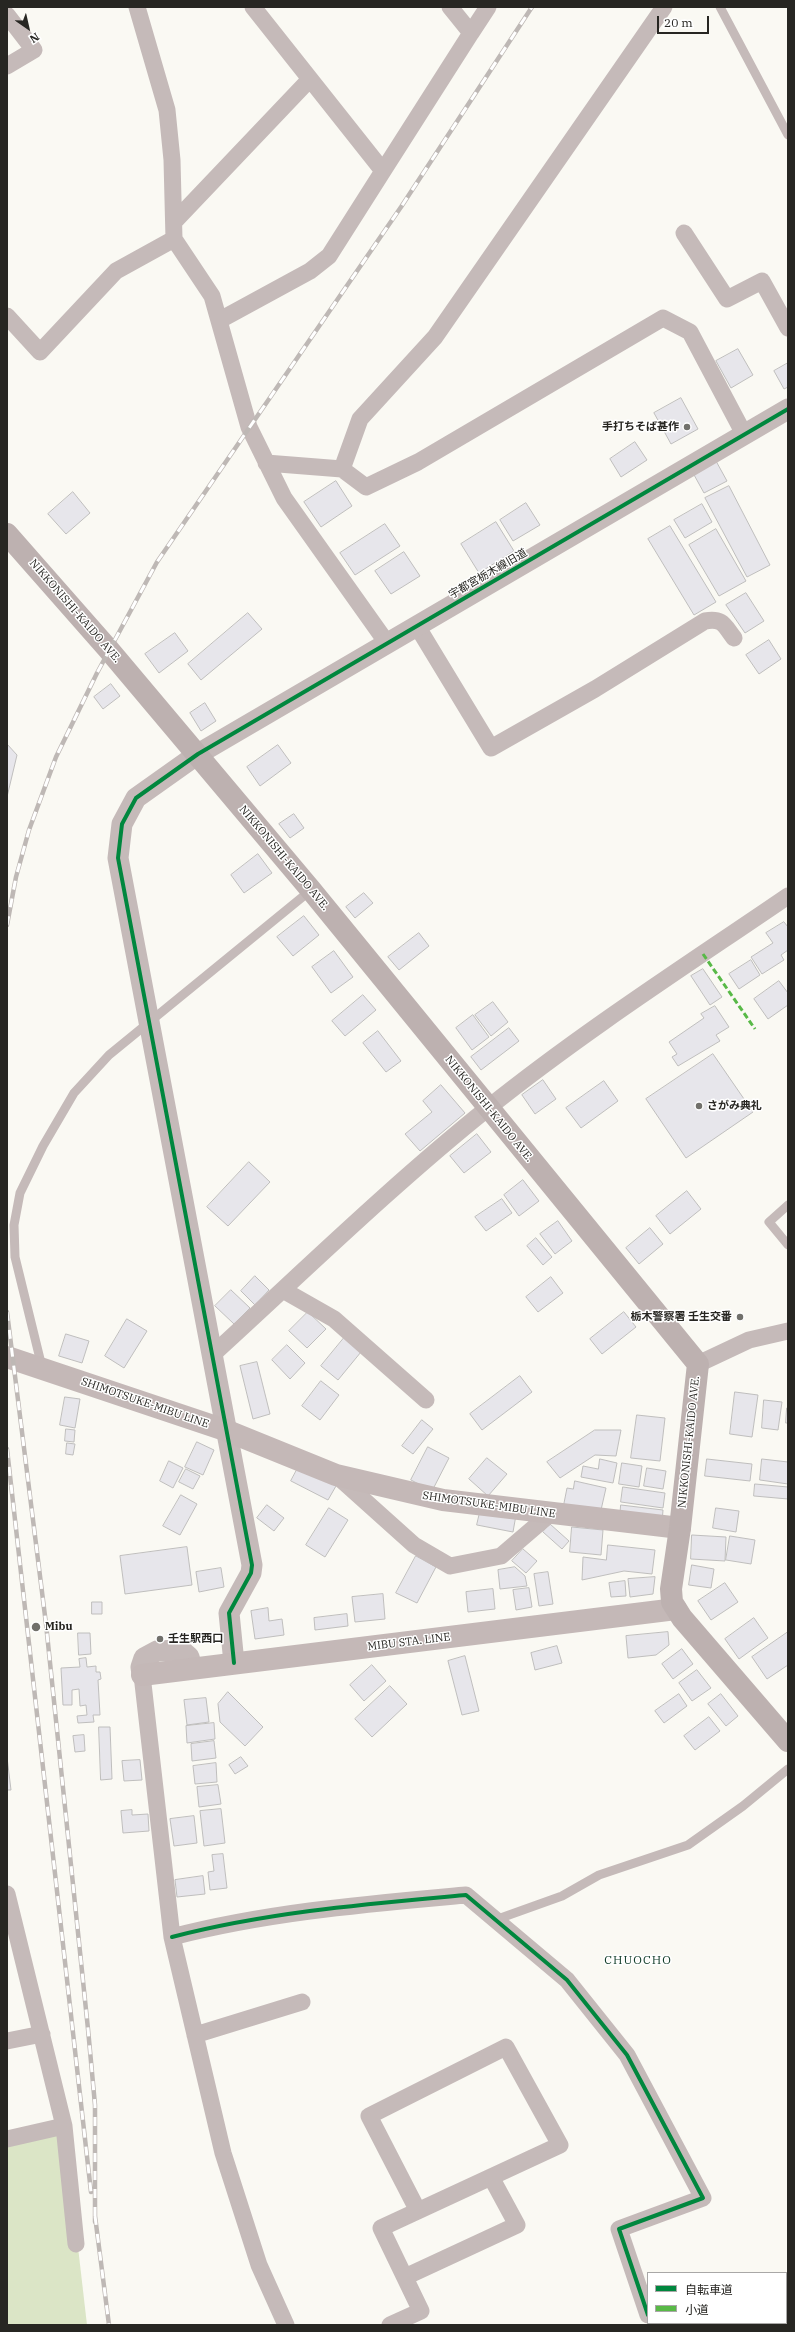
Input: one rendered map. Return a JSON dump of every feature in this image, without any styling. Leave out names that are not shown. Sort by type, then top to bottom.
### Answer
[{"type":"main road","name":"NIKKONISHI-KAIDO AVE.","points":[[8,539],[198,754],[698,1364],[680,1528],[671,1589],[672,1602],[676,1609],[788,1741]]},
{"type":"main road","name":"SHIMOTSUKE-MIBU LINE","points":[[7,1357],[225,1430],[336,1476],[443,1500],[550,1514],[680,1528]]},
{"type":"main road","name":"MIBU STA. LINE","points":[[142,1675],[676,1609]]},
{"type":"street","points":[[138,7],[167,110],[172,160],[174,231],[212,296],[249,427],[284,498],[387,643]]},
{"type":"street","points":[[253,7],[383,171]]},
{"type":"street","points":[[450,7],[471,33]]},
{"type":"street","points":[[220,320],[310,271],[329,256],[488,7]]},
{"type":"street","points":[[342,469],[360,419],[435,337],[664,7]]},
{"type":"street","points":[[7,15],[34,50],[7,66]]},
{"type":"street","points":[[7,316],[40,352],[116,271],[174,231],[310,79]]},
{"type":"street","points":[[684,233],[726,299],[762,281],[788,328]]},
{"type":"street","points":[[266,463],[342,469],[366,487],[418,462],[663,318],[690,332],[744,434]]},
{"type":"street","name":"宇都宮栃木線旧道","points":[[234,1663],[229,1613],[251,1573],[252,1565],[225,1430],[118,858],[122,824],[136,798],[198,754],[788,409]]},
{"type":"street","points":[[417,626],[491,748],[595,689],[705,621],[714,619],[721,621],[734,638]]},
{"type":"street","points":[[212,1355],[375,1206],[488,1108],[590,1031],[788,896]]},
{"type":"street","points":[[283,1290],[334,1319],[426,1400]]},
{"type":"street","points":[[698,1364],[749,1340],[788,1331]]},
{"type":"street","points":[[336,1476],[414,1545],[450,1566],[501,1556],[550,1514]]},
{"type":"street","points":[[142,1675],[172,1937],[223,2153],[259,2265],[286,2325]]},
{"type":"street","points":[[7,1894],[64,2126],[76,2244]]},
{"type":"street","points":[[172,1937],[219,1925],[332,1907],[466,1895],[567,1980],[627,2055],[703,2198],[619,2229],[647,2312]]},
{"type":"street","points":[[195,2035],[302,2002]]},
{"type":"street","points":[[7,2042],[42,2034]]},
{"type":"street","points":[[390,2325],[421,2311],[381,2228],[418,2211],[560,2145],[506,2047],[369,2116],[418,2211]]},
{"type":"street","points":[[7,2139],[64,2126]]},
{"type":"street","points":[[405,2277],[517,2225],[491,2177]]},
{"type":"lane","points":[[720,7],[788,135]]},
{"type":"lane","points":[[42,1368],[15,1257],[14,1224],[20,1193],[43,1146],[74,1093],[109,1054],[311,890]]},
{"type":"lane","points":[[788,1205],[769,1222],[788,1245]]},
{"type":"lane","points":[[495,1920],[562,1896],[598,1875],[688,1845],[743,1806],[788,1769]]},
{"type":"green space","points":[[64,2126],[87,2325],[7,2325],[7,2139]]},
{"type":"building","points":[[738,349],[753,375],[731,388],[716,361]]},
{"type":"building","points":[[788,363],[788,387],[784,389],[774,371]]},
{"type":"building","points":[[681,398],[698,429],[671,444],[654,413]]},
{"type":"building","points":[[635,442],[647,460],[621,477],[610,459]]},
{"type":"building","points":[[716,461],[727,481],[704,493],[693,473]]},
{"type":"building","points":[[336,481],[352,506],[321,527],[304,502]]},
{"type":"building","points":[[729,486],[770,565],[747,577],[705,498]]},
{"type":"building","points":[[73,492],[90,513],[66,534],[48,514]]},
{"type":"building","points":[[526,503],[540,525],[513,541],[500,520]]},
{"type":"building","points":[[702,504],[712,522],[685,538],[674,520]]},
{"type":"building","points":[[496,522],[514,551],[479,573],[461,544]]},
{"type":"building","points":[[385,524],[400,546],[355,575],[340,553]]},
{"type":"building","points":[[670,526],[716,602],[694,615],[648,539]]},
{"type":"building","points":[[716,529],[746,581],[719,596],[689,545]]},
{"type":"building","points":[[404,552],[420,576],[391,594],[375,571]]},
{"type":"building","points":[[746,593],[764,621],[745,633],[726,605]]},
{"type":"building","points":[[248,613],[262,629],[201,680],[188,664]]},
{"type":"building","points":[[175,633],[188,651],[159,673],[145,654]]},
{"type":"building","points":[[769,640],[781,659],[759,674],[746,655]]},
{"type":"building","points":[[111,684],[120,696],[103,709],[94,697]]},
{"type":"building","points":[[205,703],[216,721],[201,731],[190,713]]},
{"type":"building","points":[[7,744],[17,755],[7,797]]},
{"type":"building","points":[[278,745],[291,763],[260,786],[247,767]]},
{"type":"building","points":[[294,814],[304,828],[290,838],[279,824]]},
{"type":"building","points":[[258,854],[272,873],[244,893],[231,875]]},
{"type":"building","points":[[364,893],[373,903],[355,918],[346,907]]},
{"type":"building","points":[[304,916],[319,935],[293,956],[277,937]]},
{"type":"building","points":[[784,922],[788,927],[788,950],[781,955],[784,960],[762,974],[751,957],[773,943],[766,933]]},
{"type":"building","points":[[419,933],[429,946],[399,970],[388,957]]},
{"type":"building","points":[[334,951],[353,977],[331,993],[312,967]]},
{"type":"building","points":[[751,960],[760,975],[739,989],[729,974]]},
{"type":"building","points":[[703,969],[722,997],[710,1005],[691,976]]},
{"type":"building","points":[[779,981],[788,993],[788,1005],[768,1019],[754,999]]},
{"type":"building","points":[[363,995],[376,1010],[345,1036],[332,1021]]},
{"type":"building","points":[[493,1002],[508,1022],[491,1036],[475,1015]]},
{"type":"building","points":[[715,1006],[729,1027],[716,1035],[720,1041],[678,1066],[672,1057],[677,1054],[669,1042],[704,1018],[701,1014]]},
{"type":"building","points":[[473,1015],[489,1037],[472,1050],[456,1028]]},
{"type":"building","points":[[509,1028],[519,1041],[481,1070],[471,1057]]},
{"type":"building","points":[[378,1031],[401,1061],[386,1072],[363,1043]]},
{"type":"building","name":"さがみ典礼","points":[[713,1054],[753,1112],[686,1158],[646,1099]]},
{"type":"building","points":[[543,1080],[556,1099],[535,1114],[522,1095]]},
{"type":"building","points":[[604,1081],[618,1101],[581,1128],[566,1108]]},
{"type":"building","points":[[441,1085],[465,1113],[420,1151],[405,1134],[432,1112],[423,1101]]},
{"type":"building","points":[[477,1134],[491,1152],[464,1173],[450,1156]]},
{"type":"building","points":[[249,1162],[270,1182],[228,1226],[207,1207]]},
{"type":"building","points":[[523,1180],[539,1201],[519,1216],[504,1195]]},
{"type":"building","points":[[687,1191],[701,1209],[670,1234],[656,1216]]},
{"type":"building","points":[[502,1199],[512,1213],[486,1231],[475,1217]]},
{"type":"building","points":[[558,1221],[572,1241],[555,1254],[540,1234]]},
{"type":"building","points":[[650,1228],[663,1244],[639,1264],[626,1248]]},
{"type":"building","points":[[536,1238],[552,1257],[543,1265],[527,1246]]},
{"type":"building","points":[[255,1276],[269,1290],[255,1305],[241,1291]]},
{"type":"building","points":[[551,1277],[563,1293],[538,1312],[526,1297]]},
{"type":"building","points":[[231,1290],[250,1308],[234,1324],[215,1306]]},
{"type":"building","points":[[308,1312],[326,1329],[307,1348],[289,1331]]},
{"type":"building","points":[[624,1312],[636,1327],[602,1354],[590,1339]]},
{"type":"building","points":[[127,1319],[147,1331],[124,1368],[105,1356]]},
{"type":"building","points":[[66,1334],[89,1341],[82,1363],[59,1356]]},
{"type":"building","points":[[344,1338],[361,1352],[338,1380],[321,1366]]},
{"type":"building","points":[[287,1345],[305,1363],[290,1379],[272,1360]]},
{"type":"building","points":[[257,1362],[270,1414],[253,1419],[240,1366]]},
{"type":"building","points":[[520,1376],[532,1392],[482,1430],[470,1414]]},
{"type":"building","points":[[321,1381],[339,1395],[320,1420],[302,1406]]},
{"type":"building","points":[[735,1392],[758,1395],[752,1437],[730,1434]]},
{"type":"building","points":[[65,1397],[80,1399],[75,1428],[60,1425]]},
{"type":"building","points":[[764,1400],[782,1402],[778,1430],[762,1428]]},
{"type":"building","points":[[787,1408],[788,1423],[786,1423]]},
{"type":"building","points":[[637,1415],[665,1418],[660,1461],[631,1458]]},
{"type":"building","points":[[422,1420],[433,1429],[413,1454],[402,1446]]},
{"type":"building","points":[[66,1429],[75,1430],[74,1442],[65,1441]]},
{"type":"building","points":[[595,1430],[621,1430],[616,1456],[595,1455],[560,1478],[547,1462]]},
{"type":"building","points":[[197,1442],[214,1450],[203,1475],[185,1467]]},
{"type":"building","points":[[67,1443],[75,1444],[73,1455],[66,1454]]},
{"type":"building","points":[[428,1447],[449,1458],[432,1491],[411,1480]]},
{"type":"building","points":[[487,1458],[507,1474],[488,1496],[469,1479]]},
{"type":"building","points":[[600,1459],[617,1463],[613,1483],[581,1477],[583,1466],[598,1469]]},
{"type":"building","points":[[707,1459],[752,1464],[750,1481],[705,1476]]},
{"type":"building","points":[[762,1459],[788,1462],[788,1484],[760,1480]]},
{"type":"building","points":[[169,1461],[183,1468],[173,1488],[160,1481]]},
{"type":"building","points":[[622,1463],[642,1466],[639,1487],[619,1484]]},
{"type":"building","points":[[299,1466],[336,1486],[328,1500],[291,1481]]},
{"type":"building","points":[[647,1468],[666,1471],[663,1489],[644,1486]]},
{"type":"building","points":[[186,1469],[200,1476],[193,1489],[179,1482]]},
{"type":"building","points":[[575,1481],[606,1488],[601,1510],[563,1508],[567,1488],[573,1489]]},
{"type":"building","points":[[755,1484],[788,1487],[788,1499],[754,1496]]},
{"type":"building","points":[[623,1487],[665,1493],[663,1508],[621,1502]]},
{"type":"building","points":[[181,1495],[197,1504],[180,1535],[163,1526]]},
{"type":"building","points":[[267,1505],[284,1518],[274,1531],[257,1518]]},
{"type":"building","points":[[621,1505],[663,1510],[662,1523],[620,1518]]},
{"type":"building","points":[[329,1508],[348,1520],[325,1557],[306,1545]]},
{"type":"building","points":[[481,1508],[516,1515],[513,1532],[477,1525]]},
{"type":"building","points":[[716,1508],[739,1511],[736,1532],[713,1528]]},
{"type":"building","points":[[550,1524],[569,1541],[562,1549],[543,1532]]},
{"type":"building","points":[[572,1527],[603,1530],[601,1555],[570,1552]]},
{"type":"building","points":[[692,1535],[726,1537],[725,1561],[691,1559]]},
{"type":"building","points":[[730,1536],[755,1540],[751,1564],[726,1560]]},
{"type":"building","points":[[608,1545],[655,1550],[652,1574],[624,1571],[582,1580],[583,1557],[606,1560]]},
{"type":"building","points":[[187,1547],[192,1585],[125,1594],[120,1556]]},
{"type":"building","points":[[523,1549],[537,1561],[526,1573],[512,1561]]},
{"type":"building","points":[[416,1556],[436,1567],[417,1603],[396,1593]]},
{"type":"building","points":[[692,1565],[714,1569],[711,1588],[689,1585]]},
{"type":"building","points":[[515,1567],[525,1576],[527,1586],[500,1589],[498,1570]]},
{"type":"building","points":[[221,1568],[224,1587],[199,1592],[196,1572]]},
{"type":"building","points":[[548,1572],[553,1604],[539,1606],[534,1574]]},
{"type":"building","points":[[655,1577],[653,1594],[630,1597],[628,1579]]},
{"type":"building","points":[[625,1581],[626,1596],[611,1597],[609,1583]]},
{"type":"building","points":[[725,1583],[738,1602],[711,1620],[698,1601]]},
{"type":"building","points":[[529,1588],[532,1607],[516,1610],[513,1590]]},
{"type":"building","points":[[493,1589],[495,1609],[468,1612],[466,1592]]},
{"type":"building","points":[[383,1594],[385,1619],[355,1622],[352,1597]]},
{"type":"building","points":[[92,1602],[102,1602],[102,1614],[92,1614]]},
{"type":"building","points":[[268,1608],[269,1621],[282,1619],[284,1635],[255,1639],[251,1611]]},
{"type":"building","points":[[347,1614],[348,1626],[315,1630],[314,1618]]},
{"type":"building","points":[[754,1618],[768,1638],[739,1659],[725,1639]]},
{"type":"building","points":[[668,1632],[669,1645],[656,1655],[628,1658],[626,1636]]},
{"type":"building","points":[[788,1632],[788,1665],[767,1679],[752,1657]]},
{"type":"building","points":[[78,1633],[90,1633],[91,1654],[79,1655]]},
{"type":"building","points":[[557,1646],[562,1663],[535,1670],[531,1653]]},
{"type":"building","points":[[682,1649],[693,1664],[673,1679],[662,1664]]},
{"type":"building","points":[[465,1656],[479,1711],[462,1715],[448,1661]]},
{"type":"building","points":[[86,1658],[87,1667],[96,1666],[96,1672],[100,1672],[101,1679],[98,1680],[100,1715],[93,1715],[94,1722],[78,1723],[77,1716],[87,1715],[86,1705],[80,1706],[79,1689],[72,1690],[72,1705],[63,1705],[61,1668],[80,1667],[79,1659]]},
{"type":"building","points":[[372,1665],[386,1681],[364,1701],[350,1685]]},
{"type":"building","points":[[697,1670],[711,1688],[692,1701],[679,1683]]},
{"type":"building","points":[[390,1686],[407,1704],[372,1737],[355,1719]]},
{"type":"building","points":[[228,1692],[263,1727],[245,1746],[220,1722],[218,1704]]},
{"type":"building","points":[[679,1694],[687,1706],[664,1723],[655,1711]]},
{"type":"building","points":[[721,1694],[738,1716],[726,1726],[708,1704]]},
{"type":"building","points":[[206,1698],[209,1722],[187,1725],[184,1700]]},
{"type":"building","points":[[709,1717],[720,1731],[695,1750],[684,1736]]},
{"type":"building","points":[[214,1723],[215,1739],[187,1743],[186,1726]]},
{"type":"building","points":[[99,1727],[110,1727],[112,1779],[101,1780]]},
{"type":"building","points":[[84,1735],[85,1751],[75,1752],[73,1736]]},
{"type":"building","points":[[214,1741],[216,1758],[192,1761],[191,1744]]},
{"type":"building","points":[[7,1757],[11,1790],[7,1790]]},
{"type":"building","points":[[241,1757],[248,1766],[235,1774],[229,1765]]},
{"type":"building","points":[[140,1760],[142,1780],[124,1781],[122,1761]]},
{"type":"building","points":[[216,1763],[217,1782],[195,1784],[193,1766]]},
{"type":"building","points":[[218,1785],[221,1804],[199,1807],[197,1787]]},
{"type":"building","points":[[221,1809],[225,1843],[204,1846],[200,1811]]},
{"type":"building","points":[[132,1810],[132,1815],[148,1814],[149,1831],[123,1833],[121,1811]]},
{"type":"building","points":[[194,1816],[197,1843],[174,1846],[170,1819]]},
{"type":"building","points":[[223,1854],[227,1888],[210,1890],[208,1872],[214,1871],[212,1855]]},
{"type":"building","points":[[203,1876],[205,1894],[177,1897],[175,1880]]},
{"type":"railway","points":[[7,925],[16,877],[29,830],[56,757],[97,673],[157,562],[401,207],[532,7]]},
{"type":"railway","points":[[7,1312],[46,1624],[88,2029],[95,2105],[95,2222]]},
{"type":"railway","points":[[7,1449],[91,2192]]},
{"type":"railway","points":[[95,2216],[109,2325]]},
{"type":"marked path","points":[[703,954],[755,1029]]},
{"type":"cycle path","points":[[234,1663],[229,1613],[251,1573],[252,1565],[118,858],[122,824],[136,798],[198,754],[788,409]]},
{"type":"cycle path","points":[[172,1937],[208,1928],[281,1915],[466,1895],[567,1980],[627,2055],[703,2198],[619,2229],[647,2312]]},
{"type":"place","name":"手打ちそば甚作","points":[[687,427]]},
{"type":"place","name":"さがみ典礼","points":[[699,1106]]},
{"type":"place","name":"栃木警察署 壬生交番","points":[[740,1317]]},
{"type":"place","name":"Mibu","points":[[36,1627]]},
{"type":"place","name":"壬生駅西口","points":[[160,1639]]},
{"type":"district","name":"CHUOCHO","points":[[638,1961]]}]
